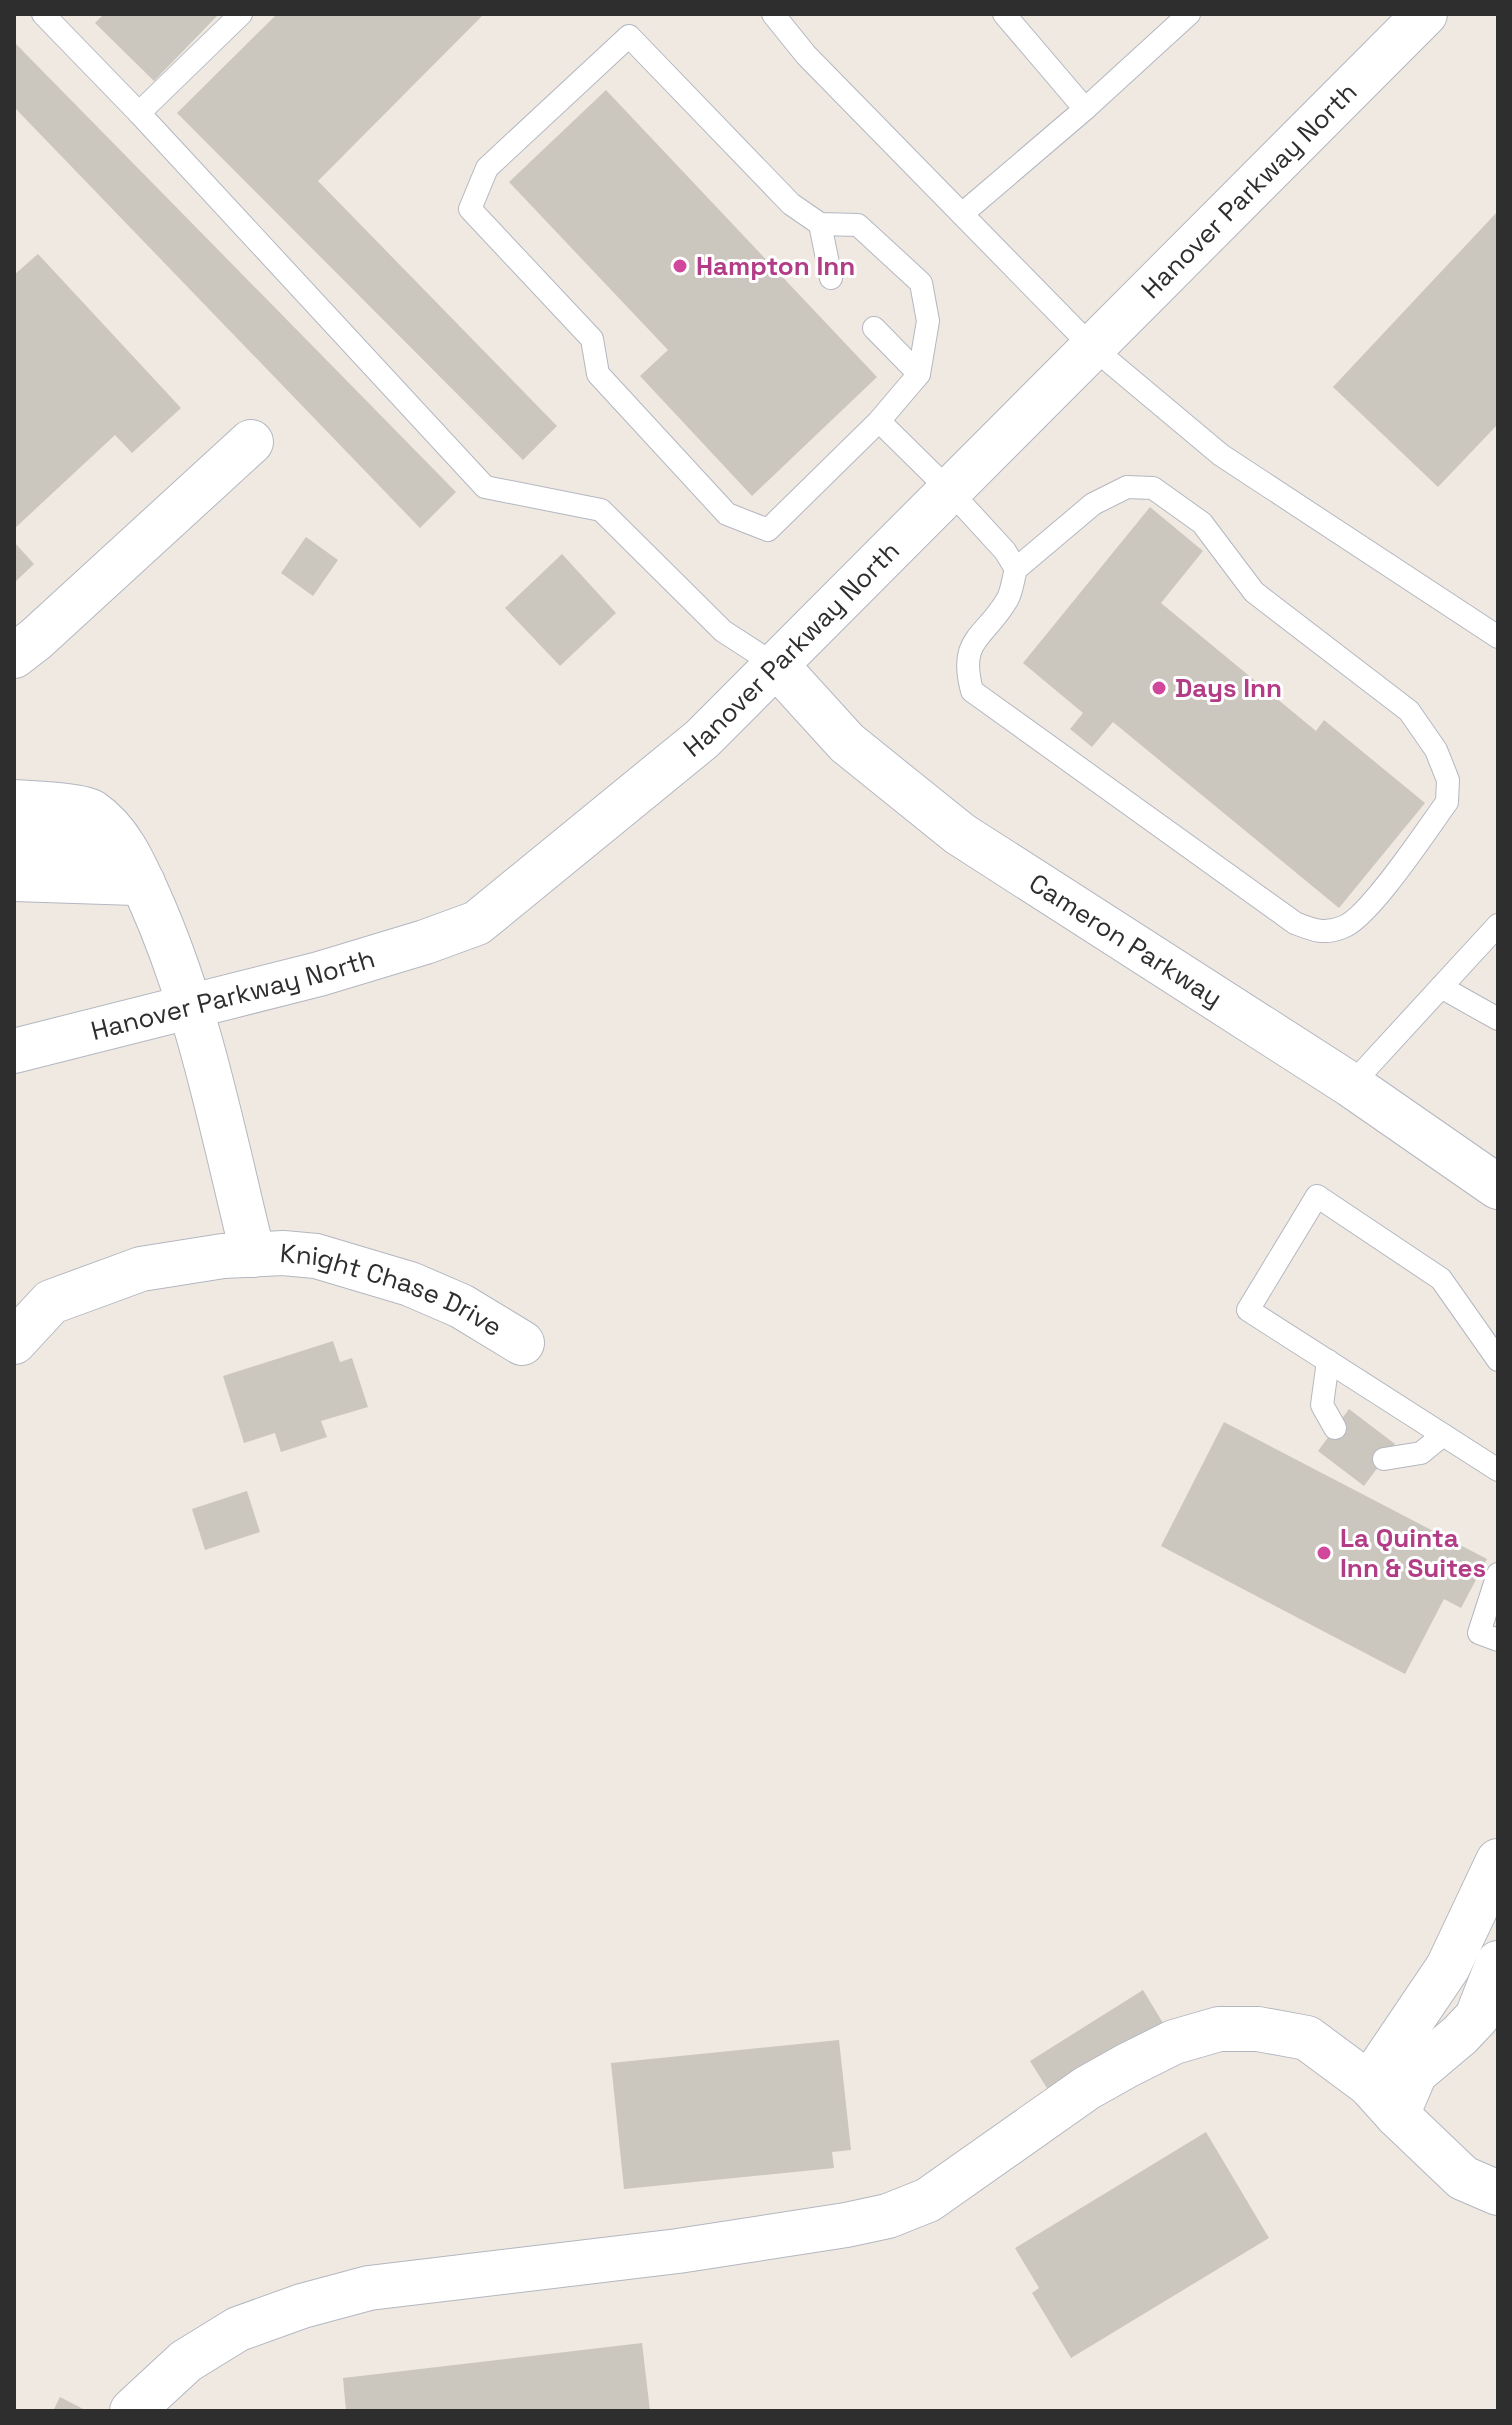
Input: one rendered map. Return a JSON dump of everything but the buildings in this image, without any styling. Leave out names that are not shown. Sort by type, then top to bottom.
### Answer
[{"type":"street","name":"Hanover Parkway North","points":[[14,1051],[319,974],[477,923],[702,739],[1425,14]]},
{"type":"street","points":[[14,656],[251,442]]},
{"type":"street","name":"Cameron Parkway","points":[[777,666],[847,743],[960,834],[1351,1085],[1498,1187]]},
{"type":"street","points":[[19,819],[111,858],[143,883]]},
{"type":"street","points":[[14,879],[143,883]]},
{"type":"street","name":"Knight Chase Drive","points":[[143,883],[191,1006],[253,1255]]},
{"type":"street","name":"Knight Chase Drive","points":[[14,1342],[51,1302],[141,1269],[223,1256],[283,1253],[316,1256],[410,1284],[461,1306],[522,1343]]},
{"type":"street","points":[[1383,2100],[1498,1861]]},
{"type":"street","points":[[1383,2100],[1477,2017],[1497,1965],[1456,1948]]},
{"type":"street","points":[[132,2411],[186,2361],[238,2329],[302,2306],[369,2288],[678,2251],[888,2216],[928,2200],[1087,2088],[1174,2042],[1219,2029],[1258,2029],[1307,2038],[1383,2100],[1463,2178],[1498,2193]]},
{"type":"lane","points":[[139,113],[241,14]]},
{"type":"lane","points":[[773,14],[806,55],[1092,347],[1221,455],[1498,637]]},
{"type":"lane","points":[[1004,14],[1085,109]]},
{"type":"lane","points":[[962,214],[1085,109],[1189,14]]},
{"type":"lane","points":[[57,18],[139,113],[485,487],[601,510],[723,631],[777,666]]},
{"type":"lane","points":[[629,36],[791,204],[820,224],[858,225],[921,283],[928,321],[919,374],[879,421],[768,530],[727,514],[598,374],[592,339],[470,209],[487,168],[629,36]]},
{"type":"lane","points":[[820,224],[831,278]]},
{"type":"lane","points":[[874,328],[919,374]]},
{"type":"lane","points":[[879,421],[950,491],[1005,551],[1016,569],[1009,598],[971,646],[966,669],[972,691],[1295,923],[1319,932],[1344,927],[1364,912],[1447,802],[1448,780],[1436,750],[1409,711],[1254,592],[1202,523],[1153,488],[1127,487],[1093,504],[1016,569]]},
{"type":"lane","points":[[1351,1085],[1498,925]]},
{"type":"lane","points":[[1441,987],[1498,1019]]},
{"type":"lane","points":[[1498,1360],[1441,1279],[1317,1196],[1248,1310],[1498,1470]]},
{"type":"lane","points":[[1328,1361],[1322,1405],[1335,1428]]},
{"type":"lane","points":[[1384,1459],[1421,1453],[1443,1435]]},
{"type":"lane","points":[[1498,1574],[1479,1633],[1498,1640]]},
{"type":"place","name":"Hampton Inn","points":[[680,266]]},
{"type":"place","name":"Days Inn","points":[[1159,688]]},
{"type":"place","name":"La Quinta Inn & Suites","points":[[1324,1553]]}]
